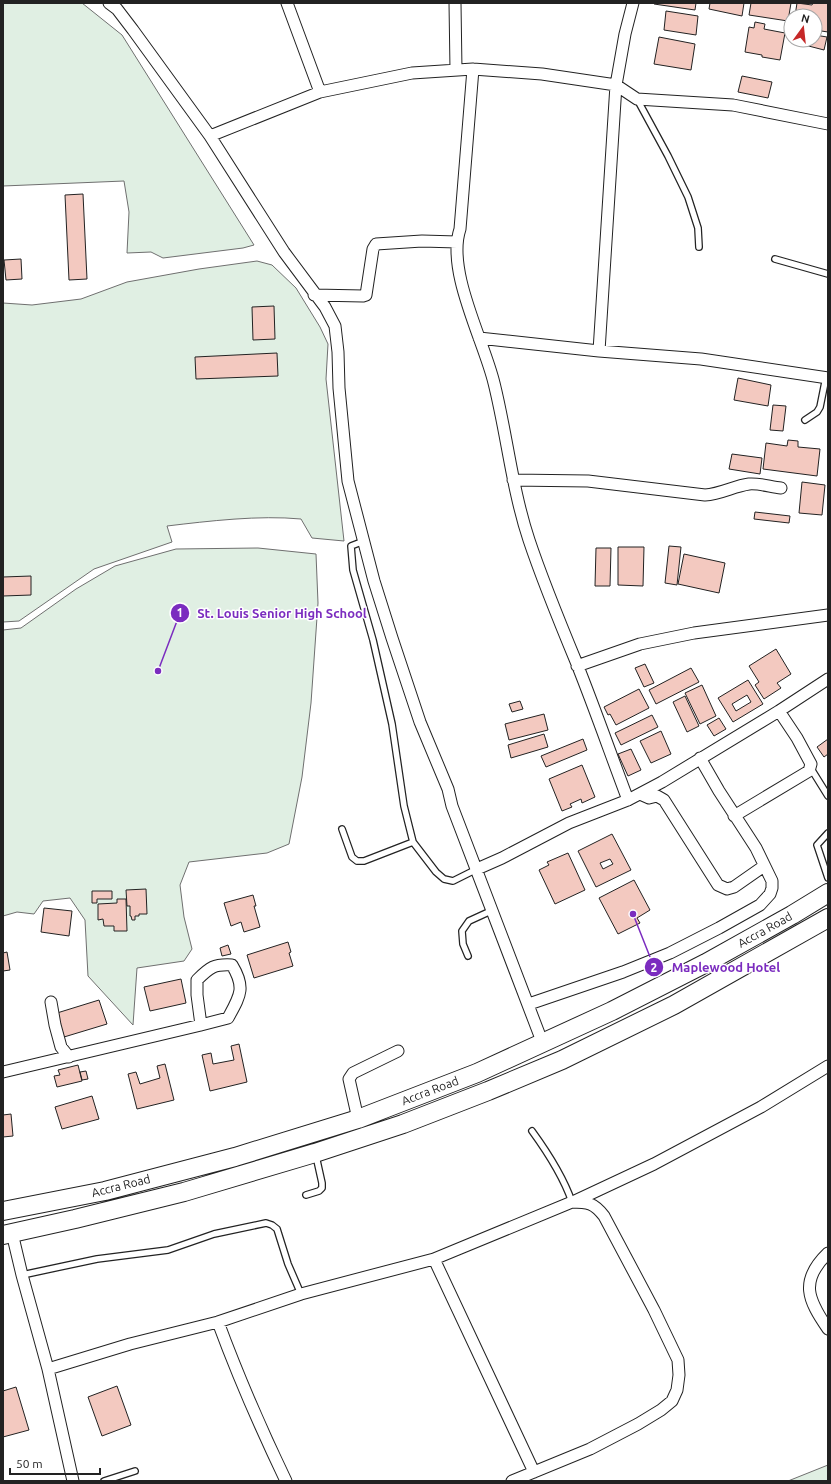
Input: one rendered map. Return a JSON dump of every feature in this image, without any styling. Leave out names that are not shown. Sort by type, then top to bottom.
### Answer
[{"type":"highway","name":"Accra Road","points":[[3,1211],[105,1191],[235,1157],[358,1119],[477,1073],[612,1012],[706,963],[828,893]]},
{"type":"highway","name":"Accra Road","points":[[8,1234],[184,1192],[315,1153],[404,1124],[562,1060],[674,1004],[828,918]]},
{"type":"street","points":[[109,3],[117,9],[133,30],[210,136],[284,252],[314,295],[325,307],[335,326],[338,352],[339,388],[348,480],[376,588],[420,722],[448,789],[452,806],[529,1004],[543,1044]]},
{"type":"street","points":[[287,3],[320,92]]},
{"type":"street","points":[[455,3],[456,70]]},
{"type":"street","points":[[599,351],[616,85],[625,34],[633,3]]},
{"type":"street","points":[[210,136],[320,92],[412,73],[473,69],[542,74],[616,85],[637,98],[733,105],[828,124]]},
{"type":"street","points":[[473,69],[460,229],[457,242],[458,261],[462,285],[494,383],[513,480],[528,539],[628,800]]},
{"type":"street","points":[[314,295],[366,295],[372,249],[376,244],[422,241],[457,242]]},
{"type":"street","points":[[479,338],[599,351],[701,359],[827,378]]},
{"type":"street","points":[[513,480],[588,481],[705,495],[716,494],[732,488],[750,484],[781,488]]},
{"type":"street","points":[[577,666],[640,644],[686,634],[828,615]]},
{"type":"street","points":[[477,869],[502,858],[569,823],[640,794],[779,711],[828,679]]},
{"type":"street","points":[[734,816],[809,771],[811,764],[797,738],[779,711]]},
{"type":"street","points":[[529,1004],[630,970],[670,953],[760,905],[770,894],[772,881],[756,848],[734,816],[700,758]]},
{"type":"street","points":[[640,794],[649,798],[657,796],[664,800],[718,885],[727,889],[734,887],[764,866]]},
{"type":"street","points":[[3,1072],[201,1025],[228,1018],[240,997],[240,978],[232,965],[218,965],[207,969],[197,980],[197,995],[201,1025]]},
{"type":"street","points":[[51,1002],[61,1047],[69,1056]]},
{"type":"street","points":[[358,1119],[349,1078],[353,1073],[398,1051]]},
{"type":"street","points":[[48,1368],[130,1344],[218,1322],[301,1294],[434,1259],[572,1202],[654,1164],[755,1111],[828,1066]]},
{"type":"street","points":[[512,1481],[590,1449],[638,1424],[661,1410],[672,1401],[677,1390],[679,1375],[678,1360],[644,1291],[604,1216],[596,1207],[586,1202],[572,1202]]},
{"type":"street","points":[[8,1234],[22,1276],[48,1368],[73,1481]]},
{"type":"street","points":[[828,1254],[813,1271],[808,1287],[816,1311],[828,1329]]},
{"type":"street","points":[[434,1259],[534,1472]]},
{"type":"street","points":[[218,1322],[267,1441],[286,1481]]},
{"type":"lane","points":[[637,98],[688,197],[698,228],[699,247]]},
{"type":"lane","points":[[775,259],[828,274]]},
{"type":"lane","points":[[805,420],[817,412],[820,408],[827,378]]},
{"type":"lane","points":[[364,541],[351,546],[354,570],[374,640],[392,724],[404,806],[413,842],[436,872],[444,879],[453,881],[477,869]]},
{"type":"lane","points":[[810,767],[828,796]]},
{"type":"lane","points":[[342,829],[352,857],[357,861],[364,861],[413,842]]},
{"type":"lane","points":[[828,833],[817,846],[828,878]]},
{"type":"lane","points":[[468,956],[463,944],[462,931],[469,921],[493,910]]},
{"type":"lane","points":[[532,1131],[543,1145],[562,1177],[572,1202]]},
{"type":"lane","points":[[306,1195],[319,1191],[322,1188],[315,1153]]},
{"type":"lane","points":[[22,1276],[97,1259],[168,1250],[214,1234],[266,1223],[277,1229],[288,1264],[301,1294]]},
{"type":"lane","points":[[104,1481],[135,1471]]},
{"type":"green space","points":[[3,3],[82,3],[122,35],[254,245],[243,248],[163,258],[151,252],[127,253],[129,212],[124,181],[3,186]]},
{"type":"green space","points":[[257,261],[272,265],[296,288],[320,327],[328,344],[326,379],[344,541],[312,538],[301,519],[251,518],[167,526],[172,542],[94,569],[19,621],[3,622],[3,303],[32,305],[81,299],[127,282],[199,269]]},
{"type":"green space","points":[[258,548],[316,554],[318,603],[311,703],[302,777],[289,844],[267,853],[189,862],[180,885],[184,917],[192,949],[184,961],[137,968],[133,1025],[88,976],[85,920],[70,898],[43,901],[34,914],[17,912],[3,916],[3,630],[21,628],[76,589],[115,566],[176,549]]},
{"type":"green space","points":[[828,1465],[828,1481],[788,1481]]},
{"type":"building","points":[[654,3],[696,3],[695,10]]},
{"type":"building","points":[[710,3],[744,3],[742,16],[709,9]]},
{"type":"building","points":[[751,3],[791,3],[790,8],[783,8],[783,20],[749,15]]},
{"type":"building","points":[[797,3],[812,5],[813,3],[828,3],[828,32],[823,31],[823,8],[796,8]]},
{"type":"building","points":[[666,11],[698,16],[696,35],[664,30]]},
{"type":"building","points":[[755,22],[765,24],[764,29],[783,33],[783,44],[780,60],[745,52],[749,27],[754,28]]},
{"type":"building","points":[[823,36],[827,37],[824,50],[816,48],[823,48]]},
{"type":"building","points":[[659,37],[695,44],[691,70],[654,64]]},
{"type":"building","points":[[742,76],[772,82],[768,98],[738,92]]},
{"type":"building","points":[[83,194],[87,279],[69,280],[65,195]]},
{"type":"building","points":[[21,259],[22,279],[6,280],[4,260]]},
{"type":"building","points":[[274,306],[275,339],[253,340],[252,307]]},
{"type":"building","points":[[277,353],[278,376],[196,379],[195,357]]},
{"type":"building","points":[[738,378],[771,385],[768,406],[734,400]]},
{"type":"building","points":[[773,405],[786,406],[783,431],[770,430]]},
{"type":"building","points":[[788,440],[798,441],[798,447],[820,449],[817,476],[763,469],[766,443],[787,446]]},
{"type":"building","points":[[732,454],[762,458],[760,474],[729,469]]},
{"type":"building","points":[[802,482],[825,485],[822,515],[799,513]]},
{"type":"building","points":[[755,512],[790,516],[789,523],[754,519]]},
{"type":"building","points":[[669,546],[681,547],[677,585],[665,583]]},
{"type":"building","points":[[618,547],[644,547],[643,586],[618,585]]},
{"type":"building","points":[[596,548],[611,548],[610,586],[595,586]]},
{"type":"building","points":[[684,554],[725,563],[719,593],[678,584]]},
{"type":"building","points":[[31,576],[31,595],[3,596],[3,577]]},
{"type":"building","points":[[776,649],[791,674],[777,683],[781,688],[764,699],[755,685],[759,682],[749,666]]},
{"type":"building","points":[[645,664],[654,683],[644,687],[635,668]]},
{"type":"building","points":[[691,668],[699,682],[656,704],[649,690]]},
{"type":"building","points":[[748,680],[763,704],[733,722],[718,698]],"holes":[[[747,695],[751,702],[736,711],[732,704]]]},
{"type":"building","points":[[702,685],[716,716],[700,724],[685,693]]},
{"type":"building","points":[[639,689],[649,708],[616,725],[604,707]]},
{"type":"building","points":[[685,696],[699,726],[687,732],[673,702]]},
{"type":"building","points":[[520,701],[523,709],[512,712],[509,704]]},
{"type":"building","points":[[544,714],[548,730],[509,740],[505,724]]},
{"type":"building","points":[[652,715],[658,727],[621,745],[615,733]]},
{"type":"building","points":[[719,718],[726,729],[714,736],[707,725]]},
{"type":"building","points":[[661,731],[671,754],[651,763],[640,741]]},
{"type":"building","points":[[544,734],[548,747],[511,758],[508,745]]},
{"type":"building","points":[[583,739],[587,750],[546,767],[541,756]]},
{"type":"building","points":[[828,739],[828,754],[824,757],[817,747]]},
{"type":"building","points":[[631,749],[641,770],[628,776],[618,754]]},
{"type":"building","points":[[582,765],[595,797],[582,803],[581,799],[570,804],[572,807],[562,811],[549,779]]},
{"type":"building","points":[[612,834],[631,870],[596,887],[578,851]],"holes":[[[610,859],[613,864],[603,869],[600,863]]]},
{"type":"building","points":[[568,853],[585,890],[555,904],[539,870],[549,865],[547,862]]},
{"type":"building","points":[[634,880],[650,910],[637,918],[640,923],[618,934],[599,898]]},
{"type":"building","points":[[146,889],[147,914],[139,914],[139,916],[135,916],[135,920],[132,920],[130,916],[130,906],[127,906],[126,890]]},
{"type":"building","points":[[92,891],[112,891],[112,899],[97,899],[97,903],[92,903]]},
{"type":"building","points":[[253,895],[256,906],[254,906],[260,927],[244,932],[241,922],[231,926],[224,903]]},
{"type":"building","points":[[117,899],[126,899],[127,931],[114,931],[114,926],[104,926],[103,919],[98,920],[98,904],[117,903]]},
{"type":"building","points":[[44,908],[72,911],[69,936],[41,932]]},
{"type":"building","points":[[288,942],[291,952],[289,953],[293,966],[254,978],[247,955]]},
{"type":"building","points":[[228,945],[231,954],[222,956],[220,948]]},
{"type":"building","points":[[7,952],[10,970],[3,971],[3,953]]},
{"type":"building","points":[[181,979],[186,1003],[150,1011],[144,987]]},
{"type":"building","points":[[99,1000],[107,1024],[64,1037],[57,1013]]},
{"type":"building","points":[[239,1044],[247,1082],[210,1091],[202,1055],[211,1053],[213,1064],[234,1060],[231,1046]]},
{"type":"building","points":[[165,1064],[174,1100],[137,1109],[128,1074],[136,1072],[140,1084],[160,1078],[157,1066]]},
{"type":"building","points":[[78,1065],[82,1081],[57,1087],[54,1076],[60,1075],[58,1070]]},
{"type":"building","points":[[86,1071],[88,1079],[82,1080],[80,1072]]},
{"type":"building","points":[[92,1096],[99,1119],[62,1129],[55,1107]]},
{"type":"building","points":[[11,1114],[13,1136],[3,1137],[3,1115]]},
{"type":"building","points":[[117,1386],[131,1425],[102,1436],[88,1397]]},
{"type":"building","points":[[16,1387],[29,1430],[3,1437],[3,1391]]},
{"type":"place","name":"St. Louis Senior High School","points":[[158,671]]},
{"type":"place","name":"Maplewood Hotel","points":[[633,914]]}]
